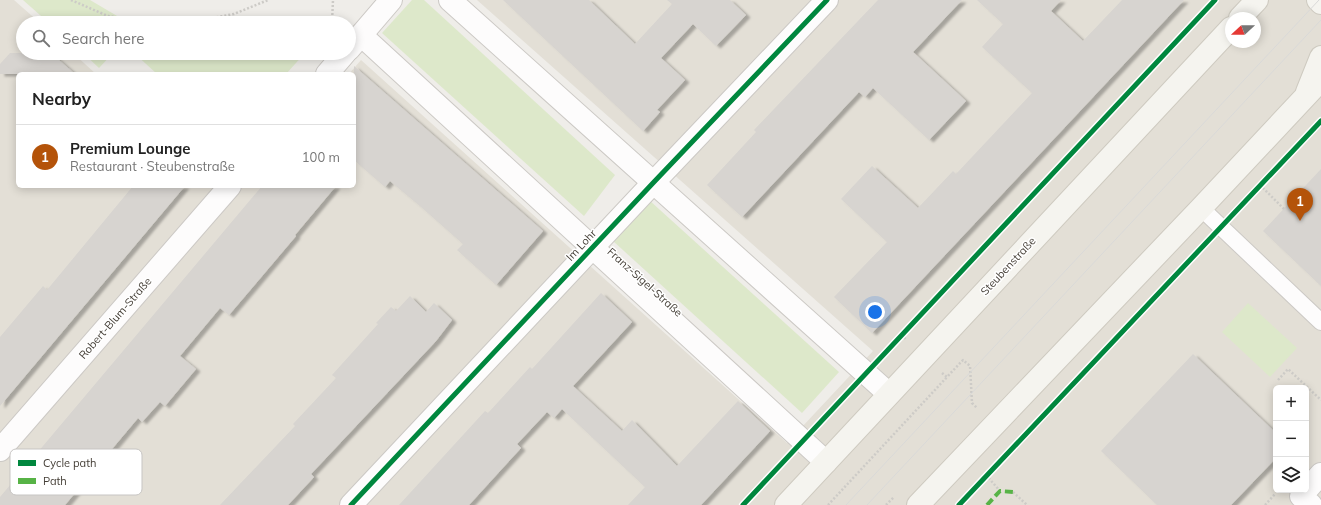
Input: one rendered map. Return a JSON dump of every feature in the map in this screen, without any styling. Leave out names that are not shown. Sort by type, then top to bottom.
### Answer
[{"type":"street","points":[[356,41],[391,0]]},
{"type":"street","points":[[450,0],[889,394]]},
{"type":"street","name":"Im Lohr","points":[[351,505],[827,0]]},
{"type":"street","points":[[1246,12],[1257,0]]},
{"type":"street","points":[[1318,0],[1321,3]]},
{"type":"street","name":"Steubenstraße","points":[[786,505],[1225,34]]},
{"type":"street","name":"Franz-Sigel-Straße","points":[[356,43],[593,248],[826,462]]},
{"type":"street","points":[[1305,97],[1321,57]]},
{"type":"street","points":[[329,72],[340,60]]},
{"type":"street","points":[[918,505],[1321,80]]},
{"type":"street","name":"Robert-Blum-Straße","points":[[0,450],[228,188]]},
{"type":"street","points":[[1311,505],[1301,496],[1321,474]]},
{"type":"lane","points":[[1201,208],[1321,322]]},
{"type":"path","points":[[71,0],[108,16]]},
{"type":"path","points":[[223,16],[234,14],[268,0]]},
{"type":"path","points":[[332,16],[333,0]]},
{"type":"path","points":[[1260,185],[1284,209]]},
{"type":"path","points":[[901,335],[947,377]]},
{"type":"path","points":[[828,505],[963,360],[970,366],[972,403],[977,408],[981,404]]},
{"type":"path","points":[[1278,380],[1288,369],[1321,400]]},
{"type":"path","points":[[986,475],[1000,491]]},
{"type":"path","points":[[1013,492],[1027,505]]},
{"type":"path","points":[[1265,505],[1276,493]]},
{"type":"shaded area","points":[[0,0],[14,0],[32,16],[16,16],[16,60],[81,60],[94,72],[16,72],[16,188],[356,188],[356,72],[351,72],[361,60],[787,443],[873,351],[477,0],[1321,0],[1321,505],[0,505]]},
{"type":"green space","points":[[23,0],[90,0],[117,16],[41,16]]},
{"type":"green space","points":[[412,0],[424,0],[615,175],[584,216],[382,33]]},
{"type":"green space","points":[[90,60],[106,60],[99,68]]},
{"type":"green space","points":[[142,60],[299,60],[288,72],[155,72]]},
{"type":"green space","points":[[649,200],[839,372],[802,413],[613,241]]},
{"type":"green space","points":[[1248,303],[1297,348],[1270,377],[1222,332]]},
{"type":"building","points":[[503,0],[589,0],[635,44],[672,4],[667,0],[730,0],[746,15],[716,46],[693,24],[661,58],[685,80],[657,110],[660,112],[643,131]]},
{"type":"building","points":[[878,0],[962,0],[913,52],[966,101],[929,140],[873,88],[865,97],[859,92],[742,217],[707,185],[756,132],[754,130]]},
{"type":"building","points":[[977,0],[1061,0],[1051,11],[1083,41],[1122,0],[1184,0],[872,333],[834,297],[887,242],[841,199],[872,166],[918,208],[953,171],[956,174],[1032,93],[982,47],[1003,24]]},
{"type":"building","points":[[10,53],[16,53],[16,60],[59,60],[73,72],[16,72],[16,74],[0,74],[0,64]]},
{"type":"building","points":[[354,66],[543,231],[496,285],[457,250],[463,244],[420,206],[390,181],[385,187],[356,162],[356,72],[354,72]]},
{"type":"building","points":[[1321,169],[1321,286],[1263,231]]},
{"type":"building","points":[[131,188],[183,188],[0,406],[0,337],[43,286],[47,290]]},
{"type":"building","points":[[260,188],[334,188],[229,315],[220,308],[180,356],[196,369],[165,406],[160,402],[142,422],[138,418],[112,449],[40,449]]},
{"type":"building","points":[[601,293],[632,322],[573,386],[622,431],[632,420],[677,466],[738,401],[770,431],[701,505],[628,505],[645,487],[562,409],[554,418],[547,412],[517,444],[521,448],[469,505],[399,505],[485,411],[488,413],[530,367],[532,369]]},
{"type":"building","points":[[410,296],[426,312],[434,303],[452,320],[436,341],[311,474],[314,477],[288,505],[220,505],[295,426],[293,424],[336,378],[332,375],[378,324],[376,323],[391,307],[396,311]]},
{"type":"building","points":[[1193,354],[1273,430],[1273,461],[1231,505],[1157,505],[1101,451]]},
{"type":"building","points":[[10,485],[10,495],[73,495],[65,505],[0,505],[0,497]]},
{"type":"tram line","points":[[846,505],[1319,0]]},
{"type":"tram line","points":[[867,505],[1321,20]]},
{"type":"marked path","points":[[987,505],[1000,491],[1013,492]]},
{"type":"cycle path","points":[[351,505],[827,0]]},
{"type":"cycle path","points":[[743,505],[1215,0]]},
{"type":"cycle path","points":[[959,505],[1321,121]]},
{"type":"place","name":"Premium Lounge","points":[[1300,221]]}]
